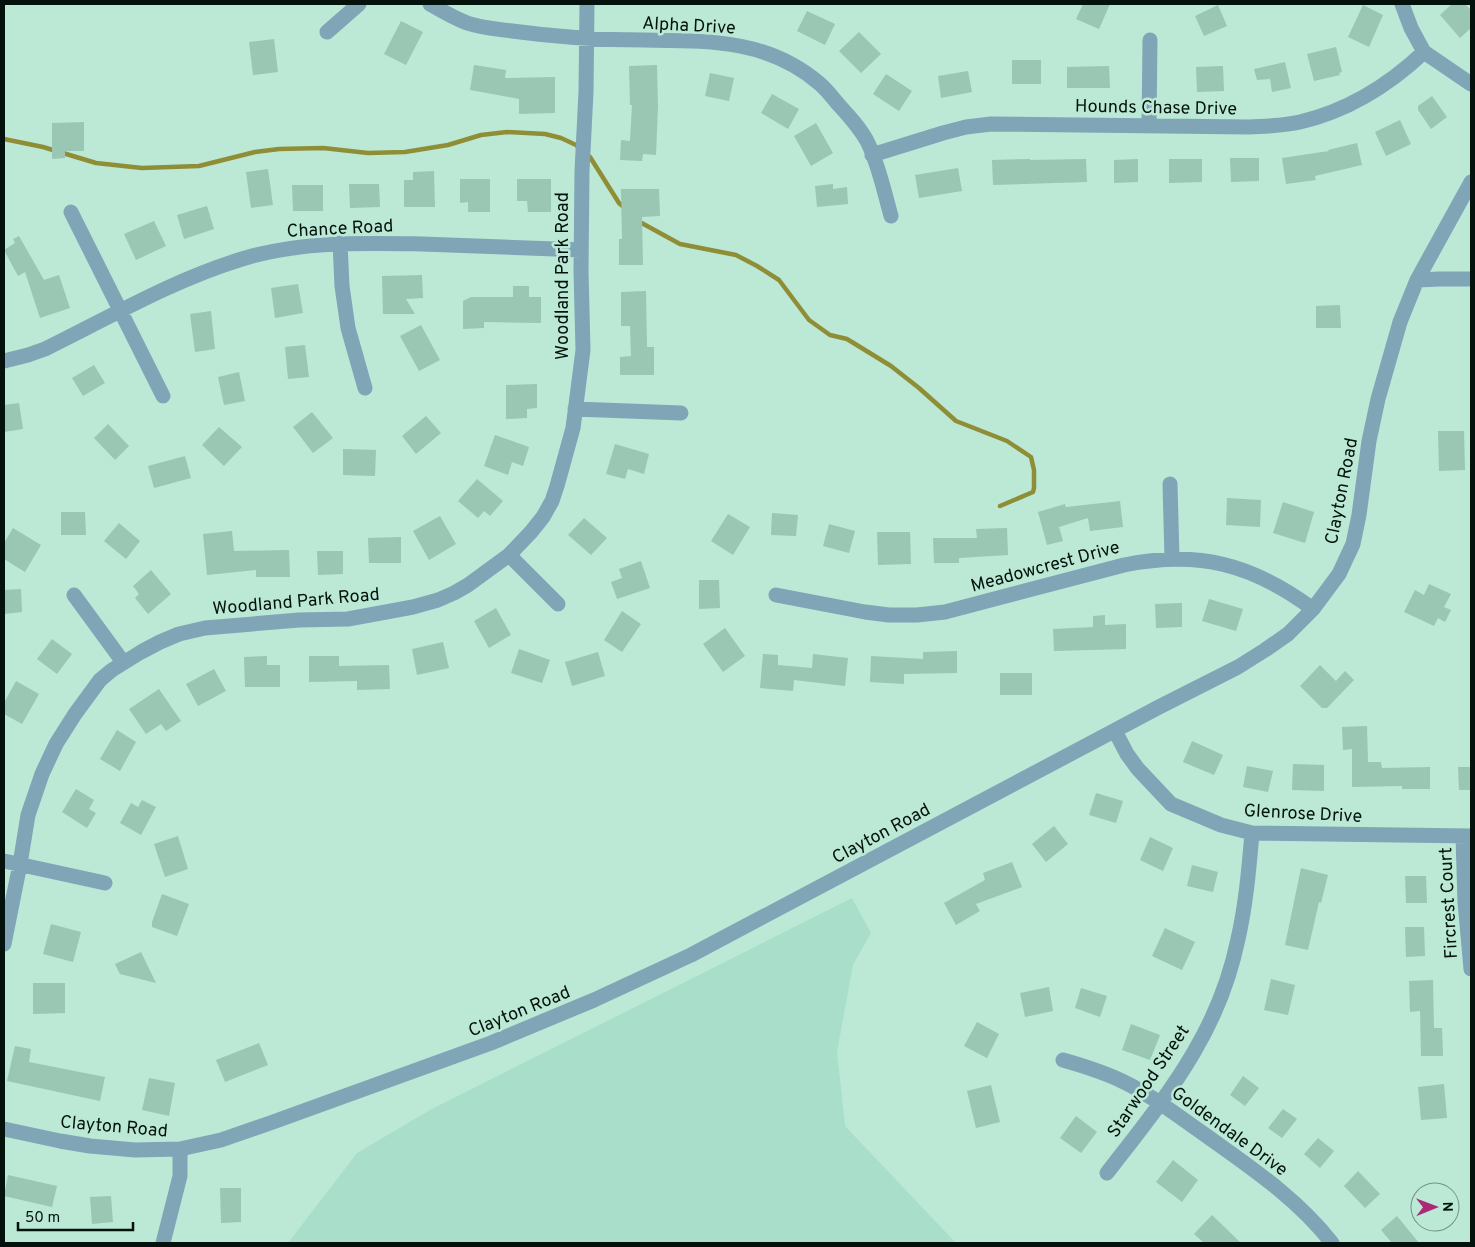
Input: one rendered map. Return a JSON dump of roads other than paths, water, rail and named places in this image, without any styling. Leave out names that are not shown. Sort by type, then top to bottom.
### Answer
[{"type":"street","points":[[327,32],[359,4]]},
{"type":"street","name":"Alpha Drive","points":[[430,4],[478,26],[587,39],[719,42],[766,53],[796,67],[821,85],[848,115],[867,141],[877,166],[891,216]]},
{"type":"street","name":"Woodland Park Road","points":[[4,944],[28,815],[42,774],[56,744],[75,714],[100,680],[112,670],[160,642],[179,634],[205,628],[299,620],[348,619],[413,607],[438,600],[454,593],[509,555],[532,532],[543,517],[552,501],[573,428],[583,350],[581,250],[582,149],[586,92],[586,4]]},
{"type":"street","points":[[1402,4],[1411,28],[1424,52],[1471,84]]},
{"type":"street","points":[[1149,126],[1150,40]]},
{"type":"street","name":"Hounds Chase Drive","points":[[872,155],[943,132],[991,124],[1249,127],[1276,126],[1300,122],[1327,114],[1379,89],[1424,52]]},
{"type":"street","name":"Clayton Road","points":[[4,1129],[90,1146],[135,1150],[180,1149],[221,1140],[491,1043],[594,1000],[691,955],[1245,663],[1288,634],[1314,609],[1339,574],[1353,544],[1369,441],[1378,399],[1400,322],[1416,280],[1471,182]]},
{"type":"street","points":[[71,212],[163,396]]},
{"type":"street","points":[[340,243],[342,286],[348,328],[366,388]]},
{"type":"street","name":"Chance Road","points":[[4,361],[45,349],[176,284],[242,259],[282,250],[340,243],[581,250]]},
{"type":"street","points":[[1416,280],[1471,279]]},
{"type":"street","points":[[575,409],[681,413]]},
{"type":"street","points":[[1170,484],[1172,558]]},
{"type":"street","points":[[509,555],[558,604]]},
{"type":"street","name":"Meadowcrest Drive","points":[[776,595],[865,612],[917,616],[944,612],[1124,565],[1172,558],[1210,561],[1239,568],[1267,579],[1314,609]]},
{"type":"street","points":[[74,595],[123,662]]},
{"type":"street","name":"Glenrose Drive","points":[[1115,732],[1138,769],[1171,804],[1221,825],[1252,833],[1467,836]]},
{"type":"street","name":"Starwood Street","points":[[1107,1173],[1160,1103],[1194,1052],[1212,1016],[1226,980],[1238,939],[1250,862],[1252,833]]},
{"type":"street","name":"Fircrest Court","points":[[1467,836],[1464,902],[1471,969]]},
{"type":"street","points":[[4,861],[105,883]]},
{"type":"street","name":"Goldendale Drive","points":[[1063,1060],[1097,1070],[1124,1082],[1160,1103],[1266,1178],[1295,1202],[1332,1243]]},
{"type":"street","points":[[163,1243],[180,1176],[180,1149]]},
{"type":"waterway","points":[[4,139],[43,147],[96,163],[142,168],[199,166],[255,152],[279,149],[323,148],[368,153],[405,152],[448,145],[481,135],[507,132],[545,134],[561,138],[579,148]]},
{"type":"waterway","points":[[587,154],[619,203],[626,209]]},
{"type":"waterway","points":[[638,221],[680,244],[736,255],[757,266],[779,280],[809,320],[830,335],[847,339],[891,366],[956,421],[1007,441],[1031,457],[1034,470],[1033,492],[1000,506]]}]
